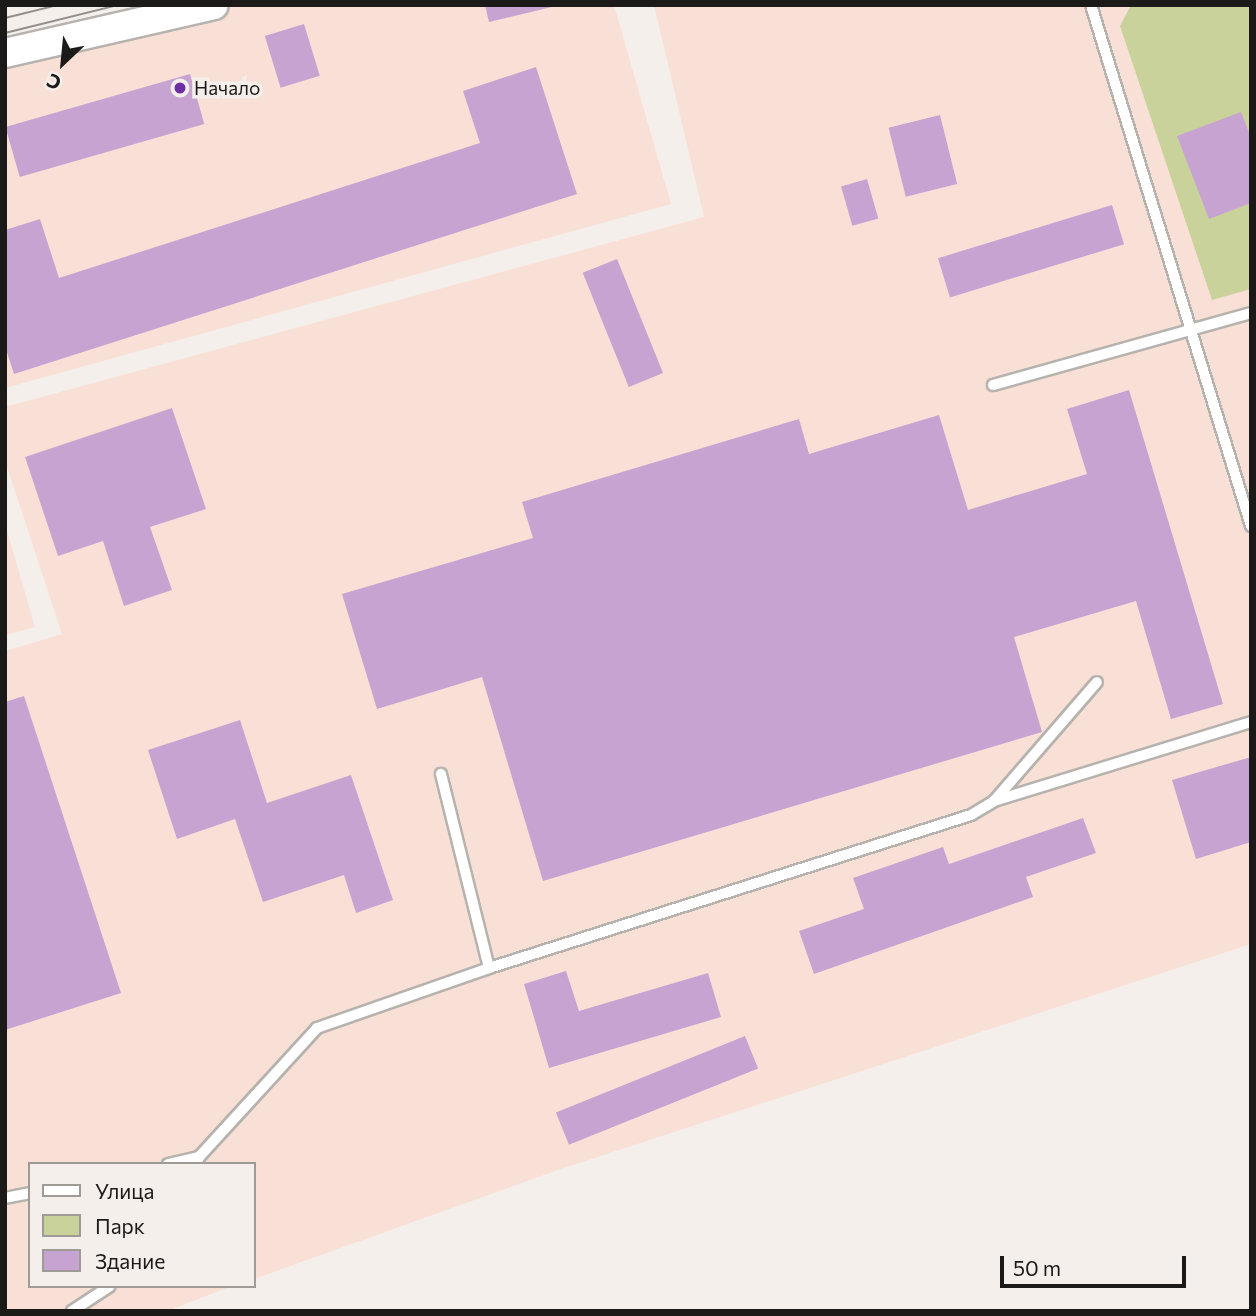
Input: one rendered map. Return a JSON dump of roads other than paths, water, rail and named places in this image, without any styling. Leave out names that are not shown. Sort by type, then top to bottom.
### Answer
[{"type":"main road","points":[[5,53],[214,5]]},
{"type":"lane","points":[[1091,5],[1251,526]]},
{"type":"lane","points":[[993,385],[1251,313]]},
{"type":"lane","points":[[994,801],[1097,682]]},
{"type":"lane","points":[[198,1160],[317,1028],[489,968],[950,822],[994,801],[1251,722]]},
{"type":"lane","points":[[441,774],[489,968]]},
{"type":"lane","points":[[5,1198],[28,1193]]},
{"type":"lane","points":[[72,1311],[107,1288]]},
{"type":"tram line","points":[[5,18],[58,5]]},
{"type":"tram line","points":[[5,33],[118,5]]},
{"type":"place","name":"Начало","points":[[180,88]]}]
